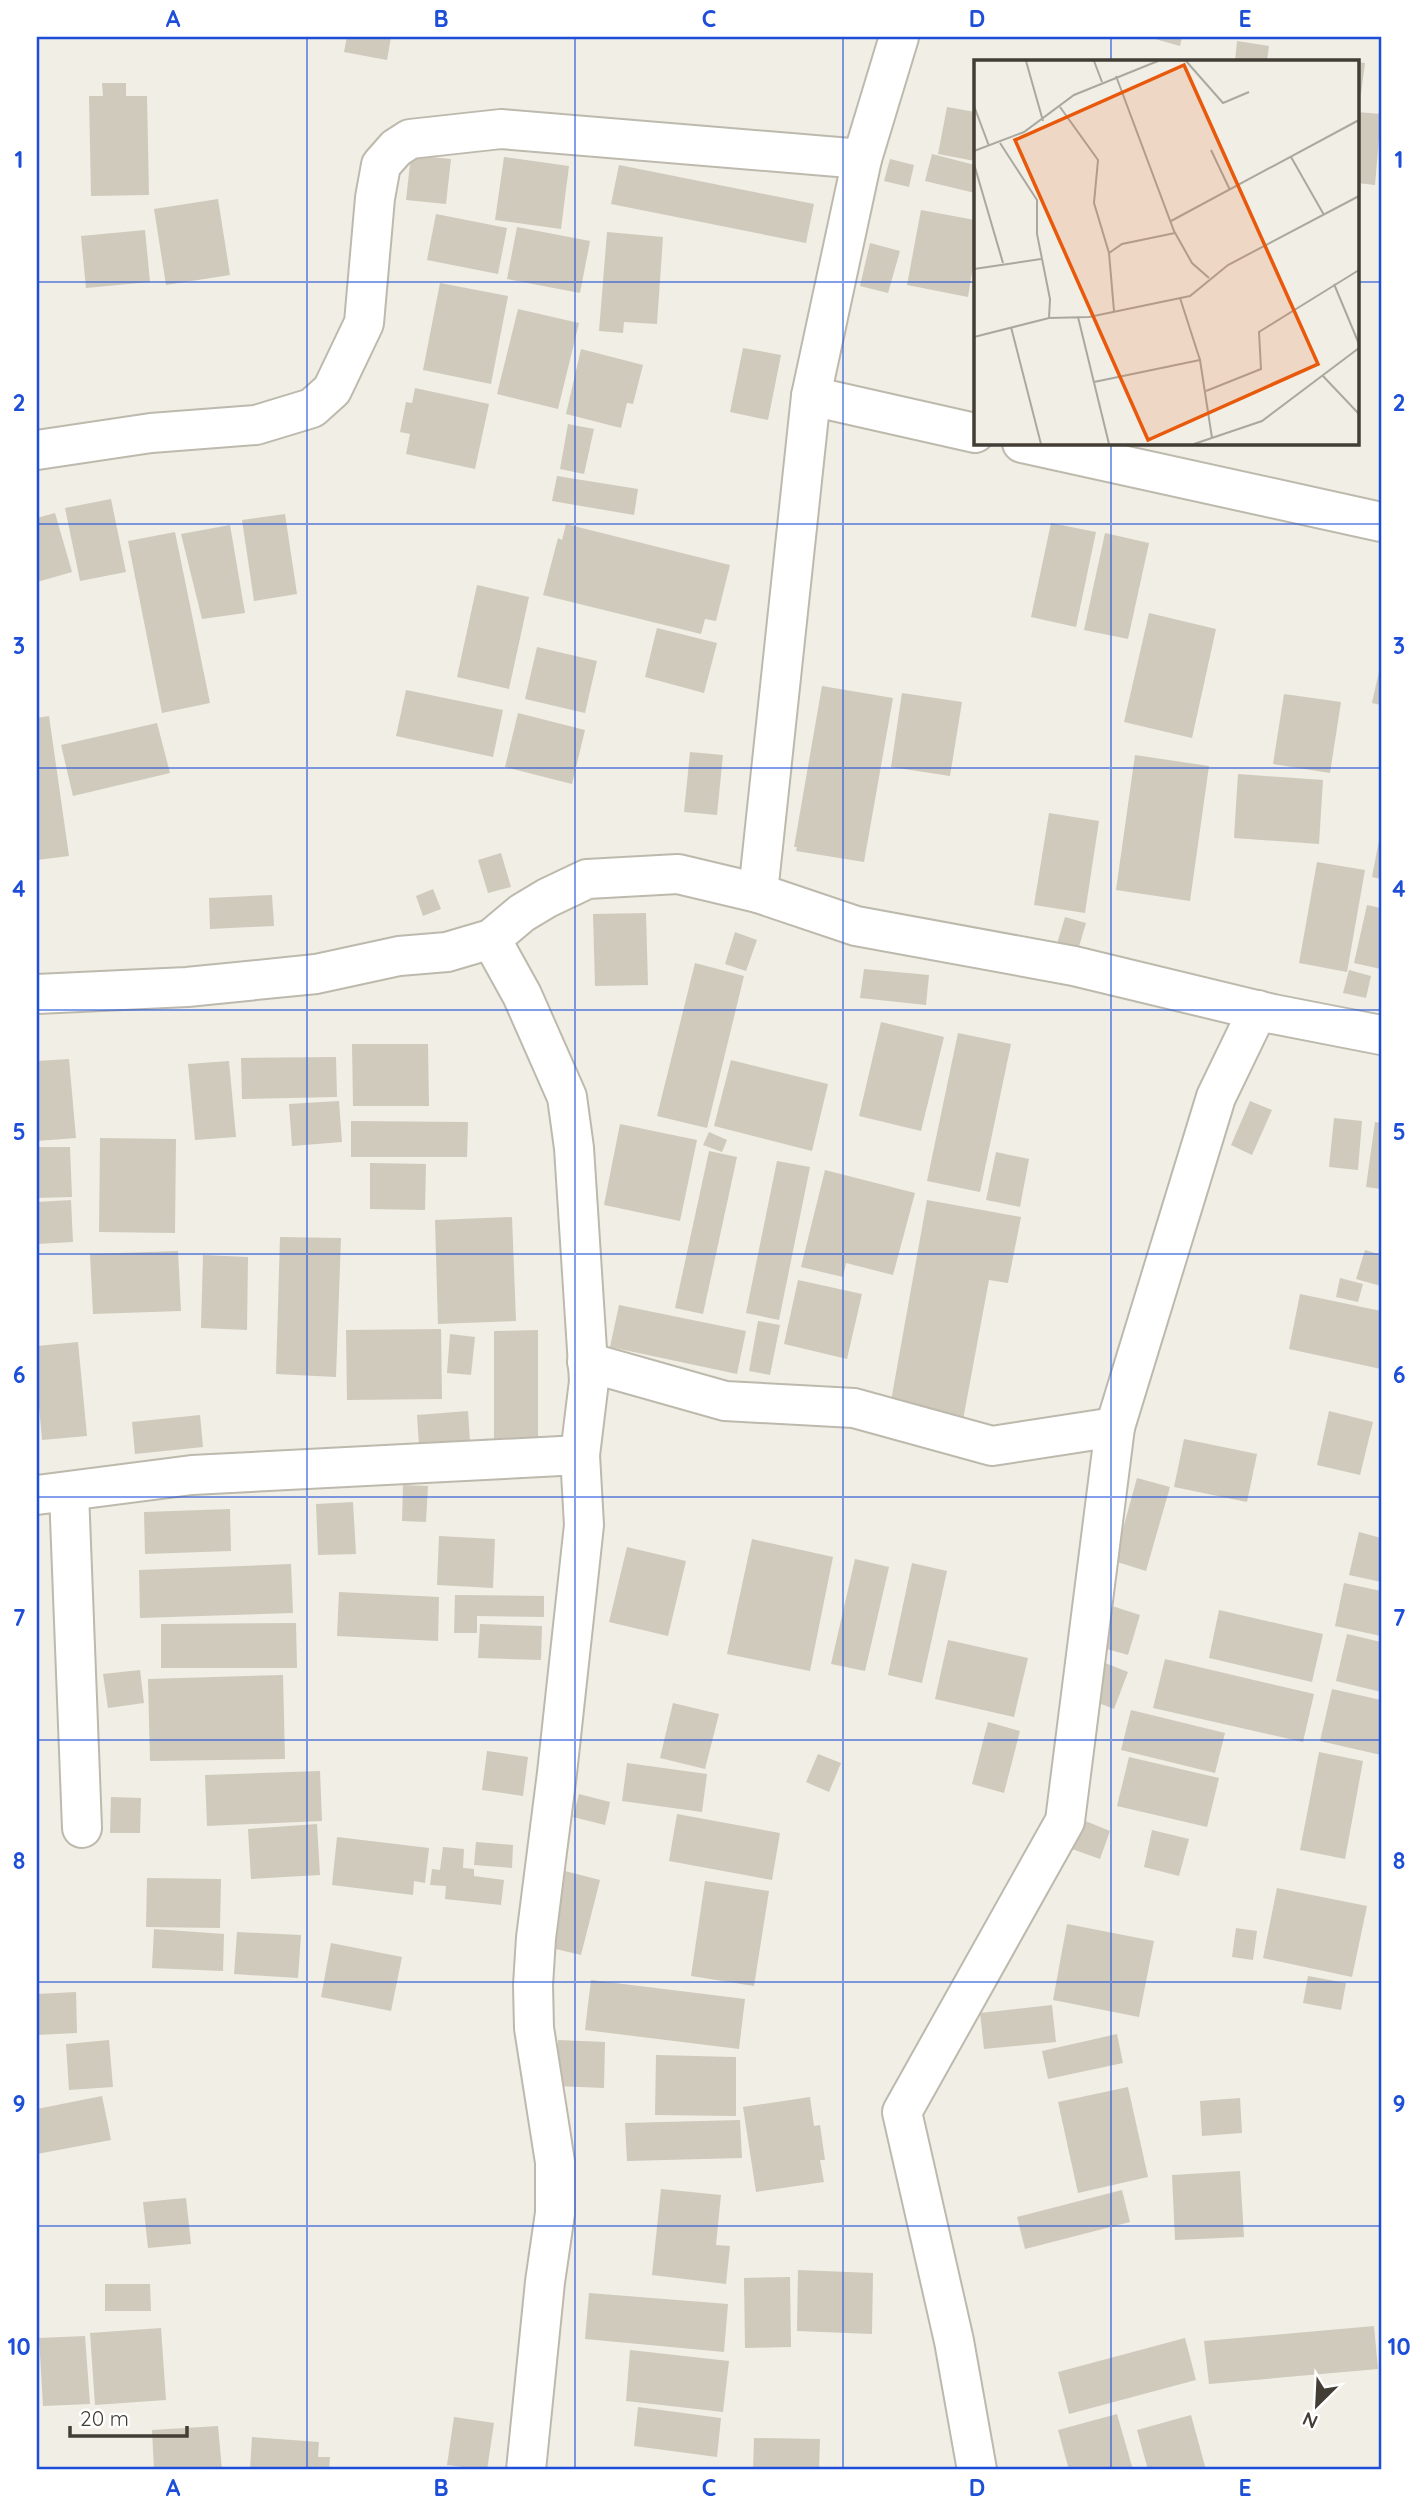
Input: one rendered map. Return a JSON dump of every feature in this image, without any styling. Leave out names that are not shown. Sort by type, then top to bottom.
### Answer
[{"type":"street","points":[[758,893],[811,396],[862,159],[899,37]]},
{"type":"street","points":[[37,450],[151,433],[256,425],[312,408],[332,390],[364,323],[375,198],[382,165],[396,148],[410,139],[501,129],[862,159]]},
{"type":"street","points":[[811,396],[974,433]]},
{"type":"street","points":[[1027,444],[1381,522]]},
{"type":"street","points":[[37,995],[187,988],[316,974],[399,956],[447,952],[491,939],[522,913],[587,879],[678,874],[758,893],[856,926],[1074,966],[1258,1010],[1381,1035]]},
{"type":"street","points":[[491,939],[522,995],[567,1097],[574,1148],[589,1381],[580,1455],[584,1525],[536,1938],[533,1985],[534,2028],[555,2162],[555,2213],[545,2282],[526,2470]]},
{"type":"street","points":[[977,2470],[954,2341],[902,2112],[1065,1821],[1115,1427],[1216,1097],[1258,1010]]},
{"type":"street","points":[[587,1362],[725,1401],[854,1408],[992,1446],[1115,1427]]},
{"type":"street","points":[[82,1828],[53,1494],[192,1475],[580,1455]]},
{"type":"building","points":[[347,37],[391,37],[387,60],[344,52]]},
{"type":"building","points":[[1148,37],[1182,37],[1180,46]]},
{"type":"building","points":[[1237,41],[1269,46],[1267,60],[1235,60]]},
{"type":"building","points":[[1358,62],[1365,63],[1361,94],[1358,94]]},
{"type":"building","points":[[102,83],[126,83],[126,96],[147,96],[149,195],[91,196],[89,96],[103,96]]},
{"type":"building","points":[[947,107],[974,112],[974,161],[938,154]]},
{"type":"building","points":[[1358,112],[1381,114],[1375,185],[1358,183]]},
{"type":"building","points":[[932,154],[974,165],[974,193],[925,181]]},
{"type":"building","points":[[411,155],[451,159],[446,204],[406,200]]},
{"type":"building","points":[[504,157],[569,166],[561,229],[495,220]]},
{"type":"building","points":[[890,159],[914,165],[909,187],[884,181]]},
{"type":"building","points":[[619,165],[814,204],[806,243],[611,204]]},
{"type":"building","points":[[218,199],[230,275],[166,285],[154,209]]},
{"type":"building","points":[[921,210],[974,220],[974,260],[968,297],[907,285]]},
{"type":"building","points":[[436,214],[507,228],[498,274],[427,260]]},
{"type":"building","points":[[517,227],[590,241],[580,293],[507,279]]},
{"type":"building","points":[[145,230],[150,282],[86,288],[81,236]]},
{"type":"building","points":[[607,232],[663,237],[657,324],[624,322],[623,333],[599,331]]},
{"type":"building","points":[[870,243],[900,251],[888,293],[860,286]]},
{"type":"building","points":[[440,283],[508,296],[491,384],[423,370]]},
{"type":"building","points":[[518,309],[579,323],[558,409],[497,394]]},
{"type":"building","points":[[743,348],[781,355],[768,420],[730,412]]},
{"type":"building","points":[[581,349],[643,365],[633,404],[627,403],[621,428],[566,414]]},
{"type":"building","points":[[415,388],[489,404],[475,469],[406,454],[410,434],[400,432],[406,402],[412,403]]},
{"type":"building","points":[[568,424],[594,429],[584,474],[560,469]]},
{"type":"building","points":[[557,476],[638,489],[634,515],[552,501]]},
{"type":"building","points":[[111,499],[126,572],[80,581],[65,508]]},
{"type":"building","points":[[55,513],[72,572],[37,582],[37,518]]},
{"type":"building","points":[[285,514],[297,594],[254,601],[242,520]]},
{"type":"building","points":[[1051,523],[1096,532],[1076,627],[1031,617]]},
{"type":"building","points":[[566,524],[730,565],[716,621],[705,619],[701,634],[543,595],[558,538],[562,540]]},
{"type":"building","points":[[230,525],[245,613],[202,619],[181,534]]},
{"type":"building","points":[[175,532],[210,703],[162,713],[128,541]]},
{"type":"building","points":[[1105,533],[1149,543],[1128,639],[1084,630]]},
{"type":"building","points":[[477,585],[529,597],[509,689],[457,677]]},
{"type":"building","points":[[1149,613],[1216,629],[1192,738],[1124,722]]},
{"type":"building","points":[[657,628],[717,643],[704,693],[645,677]]},
{"type":"building","points":[[537,647],[597,661],[585,713],[525,699]]},
{"type":"building","points":[[1381,667],[1381,705],[1372,703]]},
{"type":"building","points":[[822,686],[893,698],[864,862],[796,851],[797,847],[794,847]]},
{"type":"building","points":[[406,690],[503,710],[493,757],[396,736]]},
{"type":"building","points":[[902,693],[962,702],[950,776],[891,767]]},
{"type":"building","points":[[1284,694],[1341,702],[1330,773],[1273,764]]},
{"type":"building","points":[[518,713],[585,730],[572,784],[505,767]]},
{"type":"building","points":[[49,716],[69,856],[37,860],[37,718]]},
{"type":"building","points":[[157,723],[170,773],[73,796],[61,745]]},
{"type":"building","points":[[690,752],[723,755],[717,815],[684,812]]},
{"type":"building","points":[[1135,755],[1209,766],[1190,901],[1116,890]]},
{"type":"building","points":[[1238,774],[1323,780],[1319,844],[1234,838]]},
{"type":"building","points":[[1049,813],[1099,821],[1085,913],[1034,905]]},
{"type":"building","points":[[1381,836],[1381,879],[1372,877]]},
{"type":"building","points":[[501,853],[511,887],[488,893],[478,860]]},
{"type":"building","points":[[1317,862],[1365,870],[1347,972],[1299,963]]},
{"type":"building","points":[[433,889],[441,909],[423,916],[416,896]]},
{"type":"building","points":[[272,895],[274,926],[210,929],[209,898]]},
{"type":"building","points":[[1367,905],[1381,908],[1381,969],[1354,963]]},
{"type":"building","points":[[646,913],[648,985],[595,986],[593,914]]},
{"type":"building","points":[[1065,917],[1086,923],[1078,950],[1057,944]]},
{"type":"building","points":[[735,932],[757,940],[746,971],[725,964]]},
{"type":"building","points":[[695,963],[744,976],[707,1128],[657,1116]]},
{"type":"building","points":[[864,969],[929,975],[926,1005],[860,998]]},
{"type":"building","points":[[1349,970],[1371,976],[1366,998],[1343,993]]},
{"type":"building","points":[[881,1022],[944,1037],[921,1131],[859,1116]]},
{"type":"building","points":[[958,1033],[1011,1044],[980,1192],[927,1181]]},
{"type":"building","points":[[352,1044],[428,1044],[429,1106],[353,1106]]},
{"type":"building","points":[[336,1057],[337,1097],[242,1099],[241,1058]]},
{"type":"building","points":[[69,1059],[76,1138],[37,1141],[37,1061]]},
{"type":"building","points":[[731,1060],[828,1084],[812,1151],[714,1126]]},
{"type":"building","points":[[229,1061],[236,1137],[195,1140],[188,1064]]},
{"type":"building","points":[[339,1101],[342,1142],[292,1146],[289,1104]]},
{"type":"building","points":[[1250,1101],[1272,1110],[1252,1155],[1231,1145]]},
{"type":"building","points":[[1334,1118],[1362,1121],[1358,1170],[1329,1167]]},
{"type":"building","points":[[351,1121],[468,1122],[467,1157],[351,1157]]},
{"type":"building","points":[[1375,1122],[1381,1123],[1381,1189],[1366,1187]]},
{"type":"building","points":[[620,1124],[697,1140],[680,1221],[604,1205]]},
{"type":"building","points":[[709,1132],[727,1140],[722,1152],[703,1145]]},
{"type":"building","points":[[100,1138],[176,1139],[175,1233],[99,1232]]},
{"type":"building","points":[[37,1147],[70,1147],[72,1197],[37,1198]]},
{"type":"building","points":[[709,1151],[737,1157],[703,1314],[675,1308]]},
{"type":"building","points":[[996,1152],[1029,1159],[1020,1207],[986,1200]]},
{"type":"building","points":[[777,1161],[810,1167],[779,1320],[746,1313]]},
{"type":"building","points":[[370,1163],[426,1164],[425,1210],[370,1209]]},
{"type":"building","points":[[825,1170],[915,1193],[893,1275],[846,1263],[843,1277],[801,1267]]},
{"type":"building","points":[[71,1200],[73,1242],[37,1244],[37,1202]]},
{"type":"building","points":[[927,1200],[1021,1217],[1008,1283],[989,1280],[962,1425],[889,1412]]},
{"type":"building","points":[[512,1217],[516,1321],[438,1324],[435,1220]]},
{"type":"building","points":[[280,1237],[341,1238],[336,1377],[276,1374]]},
{"type":"building","points":[[1365,1250],[1381,1255],[1381,1286],[1356,1279]]},
{"type":"building","points":[[178,1251],[181,1311],[93,1314],[90,1254]]},
{"type":"building","points":[[203,1255],[248,1257],[247,1330],[201,1328]]},
{"type":"building","points":[[1340,1278],[1363,1284],[1358,1302],[1336,1297]]},
{"type":"building","points":[[798,1280],[862,1294],[847,1359],[784,1344]]},
{"type":"building","points":[[1300,1294],[1381,1311],[1381,1369],[1289,1349]]},
{"type":"building","points":[[619,1305],[746,1331],[737,1374],[610,1347]]},
{"type":"building","points":[[758,1321],[780,1325],[770,1375],[749,1371]]},
{"type":"building","points":[[441,1329],[442,1399],[347,1400],[346,1330]]},
{"type":"building","points":[[538,1330],[538,1439],[494,1439],[494,1331]]},
{"type":"building","points":[[450,1334],[475,1337],[471,1375],[447,1373]]},
{"type":"building","points":[[78,1342],[87,1436],[42,1440],[37,1346]]},
{"type":"building","points":[[468,1411],[470,1442],[419,1446],[417,1415]]},
{"type":"building","points":[[1329,1411],[1373,1422],[1360,1475],[1317,1465]]},
{"type":"building","points":[[200,1415],[203,1447],[135,1454],[132,1422]]},
{"type":"building","points":[[1184,1439],[1257,1454],[1247,1502],[1174,1487]]},
{"type":"building","points":[[1137,1478],[1170,1487],[1146,1571],[1114,1561]]},
{"type":"building","points":[[403,1485],[428,1486],[426,1522],[402,1521]]},
{"type":"building","points":[[353,1502],[356,1554],[318,1555],[316,1504]]},
{"type":"building","points":[[230,1509],[231,1551],[145,1554],[144,1512]]},
{"type":"building","points":[[1359,1532],[1381,1538],[1381,1582],[1349,1575]]},
{"type":"building","points":[[439,1536],[495,1539],[493,1588],[437,1585]]},
{"type":"building","points":[[752,1539],[833,1557],[810,1671],[727,1654]]},
{"type":"building","points":[[627,1547],[686,1561],[668,1636],[609,1622]]},
{"type":"building","points":[[855,1559],[889,1567],[865,1671],[831,1664]]},
{"type":"building","points":[[912,1563],[947,1571],[922,1683],[888,1675]]},
{"type":"building","points":[[291,1564],[293,1613],[140,1618],[139,1570]]},
{"type":"building","points":[[1344,1583],[1381,1591],[1381,1636],[1335,1626]]},
{"type":"building","points":[[339,1592],[439,1597],[438,1641],[337,1636]]},
{"type":"building","points":[[455,1595],[544,1596],[544,1617],[477,1616],[477,1633],[454,1633]]},
{"type":"building","points":[[1112,1606],[1140,1615],[1128,1655],[1100,1647]]},
{"type":"building","points":[[1219,1610],[1323,1634],[1312,1682],[1209,1658]]},
{"type":"building","points":[[296,1623],[297,1668],[161,1668],[161,1624]]},
{"type":"building","points":[[480,1624],[542,1626],[541,1660],[478,1658]]},
{"type":"building","points":[[1347,1634],[1381,1642],[1381,1692],[1336,1681]]},
{"type":"building","points":[[948,1640],[1028,1658],[1014,1717],[935,1699]]},
{"type":"building","points":[[1165,1659],[1314,1694],[1303,1742],[1153,1708]]},
{"type":"building","points":[[1100,1661],[1128,1672],[1114,1709],[1086,1698]]},
{"type":"building","points":[[140,1670],[144,1703],[108,1708],[103,1674]]},
{"type":"building","points":[[283,1675],[285,1759],[150,1761],[148,1679]]},
{"type":"building","points":[[1332,1689],[1381,1700],[1381,1755],[1320,1741]]},
{"type":"building","points":[[673,1703],[719,1714],[705,1769],[660,1758]]},
{"type":"building","points":[[1131,1710],[1225,1733],[1215,1773],[1121,1750]]},
{"type":"building","points":[[988,1722],[1020,1731],[1004,1793],[972,1784]]},
{"type":"building","points":[[487,1751],[528,1757],[523,1796],[482,1790]]},
{"type":"building","points":[[1319,1752],[1363,1761],[1345,1859],[1300,1850]]},
{"type":"building","points":[[818,1754],[841,1763],[829,1792],[806,1782]]},
{"type":"building","points":[[1129,1757],[1219,1778],[1207,1827],[1117,1806]]},
{"type":"building","points":[[627,1763],[707,1774],[702,1812],[622,1801]]},
{"type":"building","points":[[320,1771],[322,1821],[207,1826],[205,1775]]},
{"type":"building","points":[[579,1794],[610,1802],[605,1825],[573,1817]]},
{"type":"building","points":[[111,1797],[141,1798],[140,1833],[110,1833]]},
{"type":"building","points":[[677,1814],[780,1833],[772,1880],[669,1861]]},
{"type":"building","points":[[1083,1820],[1110,1831],[1100,1859],[1072,1849]]},
{"type":"building","points":[[317,1824],[320,1875],[251,1879],[248,1829]]},
{"type":"building","points":[[1152,1830],[1189,1839],[1179,1876],[1144,1867]]},
{"type":"building","points":[[337,1837],[429,1848],[425,1883],[414,1881],[413,1895],[332,1885]]},
{"type":"building","points":[[476,1842],[513,1845],[512,1868],[474,1865]]},
{"type":"building","points":[[443,1847],[464,1849],[463,1868],[474,1869],[474,1876],[504,1880],[501,1905],[445,1899],[446,1886],[430,1885],[432,1869],[440,1870]]},
{"type":"building","points":[[561,1870],[600,1880],[581,1955],[543,1946]]},
{"type":"building","points":[[147,1878],[221,1879],[220,1928],[146,1927]]},
{"type":"building","points":[[705,1881],[769,1891],[754,1986],[691,1976]]},
{"type":"building","points":[[1277,1888],[1367,1906],[1352,1977],[1263,1958]]},
{"type":"building","points":[[1067,1924],[1154,1941],[1139,2017],[1053,2000]]},
{"type":"building","points":[[1236,1928],[1257,1931],[1253,1960],[1232,1957]]},
{"type":"building","points":[[154,1929],[224,1934],[223,1971],[152,1968]]},
{"type":"building","points":[[237,1932],[301,1935],[298,1978],[234,1974]]},
{"type":"building","points":[[331,1943],[402,1957],[391,2011],[321,1997]]},
{"type":"building","points":[[1308,1976],[1346,1983],[1341,2010],[1303,2003]]},
{"type":"building","points":[[591,1980],[745,1999],[739,2049],[585,2030]]},
{"type":"building","points":[[76,1992],[77,2033],[37,2035],[37,1994]]},
{"type":"building","points":[[1052,2005],[1056,2042],[984,2049],[980,2013]]},
{"type":"building","points":[[1117,2034],[1123,2063],[1048,2079],[1042,2051]]},
{"type":"building","points":[[109,2040],[113,2087],[69,2090],[66,2044]]},
{"type":"building","points":[[558,2040],[605,2042],[604,2088],[557,2086]]},
{"type":"building","points":[[656,2055],[736,2057],[736,2116],[655,2115]]},
{"type":"building","points":[[1128,2087],[1148,2177],[1078,2193],[1058,2102]]},
{"type":"building","points":[[102,2096],[111,2140],[37,2154],[37,2109]]},
{"type":"building","points":[[810,2097],[814,2126],[820,2125],[825,2160],[820,2160],[824,2182],[756,2192],[743,2107]]},
{"type":"building","points":[[1240,2098],[1242,2133],[1202,2136],[1200,2101]]},
{"type":"building","points":[[740,2120],[742,2158],[627,2161],[625,2123]]},
{"type":"building","points":[[1240,2171],[1244,2237],[1175,2240],[1172,2175]]},
{"type":"building","points":[[661,2189],[721,2195],[716,2245],[730,2246],[726,2284],[652,2275]]},
{"type":"building","points":[[1122,2190],[1130,2222],[1025,2249],[1017,2217]]},
{"type":"building","points":[[186,2198],[191,2244],[148,2248],[143,2202]]},
{"type":"building","points":[[798,2270],[873,2273],[872,2334],[797,2331]]},
{"type":"building","points":[[790,2277],[791,2347],[745,2348],[744,2278]]},
{"type":"building","points":[[105,2284],[150,2284],[151,2311],[105,2311]]},
{"type":"building","points":[[589,2293],[728,2304],[724,2352],[585,2339]]},
{"type":"building","points":[[1374,2326],[1378,2369],[1209,2384],[1204,2341]]},
{"type":"building","points":[[161,2328],[166,2400],[95,2405],[90,2333]]},
{"type":"building","points":[[85,2336],[90,2404],[43,2406],[39,2338]]},
{"type":"building","points":[[1185,2338],[1196,2380],[1069,2414],[1058,2372]]},
{"type":"building","points":[[630,2350],[729,2361],[723,2412],[626,2401]]},
{"type":"building","points":[[638,2407],[721,2418],[717,2457],[634,2446]]},
{"type":"building","points":[[1117,2414],[1133,2470],[1069,2470],[1058,2430]]},
{"type":"building","points":[[1191,2415],[1206,2470],[1148,2470],[1137,2430]]},
{"type":"building","points":[[454,2417],[494,2423],[487,2470],[447,2465]]},
{"type":"building","points":[[218,2426],[222,2470],[154,2470],[152,2430]]},
{"type":"building","points":[[252,2437],[319,2442],[318,2457],[330,2457],[329,2470],[250,2470]]},
{"type":"building","points":[[754,2438],[820,2439],[819,2470],[753,2470]]}]
